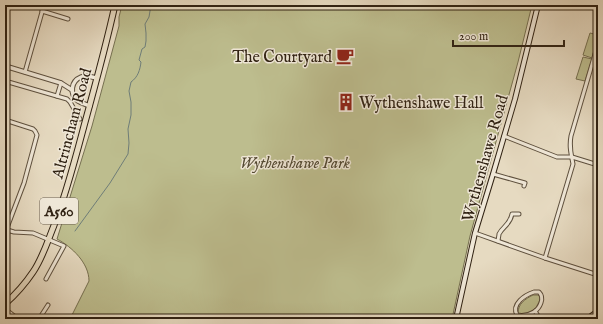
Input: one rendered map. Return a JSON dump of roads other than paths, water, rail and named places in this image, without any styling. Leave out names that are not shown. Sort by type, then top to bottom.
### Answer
[{"type":"highway","name":"Altrincham Road","points":[[5,304],[25,284],[33,273],[49,239],[68,183],[90,106],[115,5]]},
{"type":"main road","name":"Wythenshawe Road","points":[[456,319],[475,232],[515,100],[538,5]]},
{"type":"main road","points":[[588,319],[598,311]]},
{"type":"street","points":[[25,72],[44,5]]},
{"type":"street","points":[[42,11],[68,18]]},
{"type":"street","points":[[545,258],[574,164],[570,152],[571,136],[598,44]]},
{"type":"street","points":[[5,66],[62,83],[74,83]]},
{"type":"street","points":[[90,106],[76,100],[72,90],[74,83],[82,77],[88,76],[97,78]]},
{"type":"street","points":[[5,80],[69,100],[80,119]]},
{"type":"street","points":[[62,83],[72,90]]},
{"type":"street","points":[[57,96],[62,83]]},
{"type":"street","points":[[5,120],[33,129],[37,135],[24,183],[6,231],[33,233],[64,246],[46,279]]},
{"type":"street","points":[[504,136],[557,157],[572,157],[598,165]]},
{"type":"street","points":[[493,174],[525,183]]},
{"type":"street","points":[[498,241],[500,234],[508,224],[512,214],[519,214]]},
{"type":"street","points":[[475,232],[545,258],[598,275]]},
{"type":"street","points":[[539,292],[543,299],[535,311],[519,316],[515,311],[516,306],[528,294],[539,292]]},
{"type":"street","points":[[39,319],[48,305]]},
{"type":"street","points":[[5,308],[18,319]]},
{"type":"street","points":[[535,311],[540,319]]},
{"type":"waterway","points":[[75,231],[110,183],[128,154],[128,129],[131,115],[129,91],[131,82],[137,76],[140,68],[141,62],[139,60],[146,41],[145,24],[149,17],[151,5]]},
{"type":"place","name":"The Courtyard","points":[[345,56]]},
{"type":"place","name":"Wythenshawe Hall","points":[[346,102]]},
{"type":"park label","name":"Wythenshawe Park","points":[[295,162]]}]
